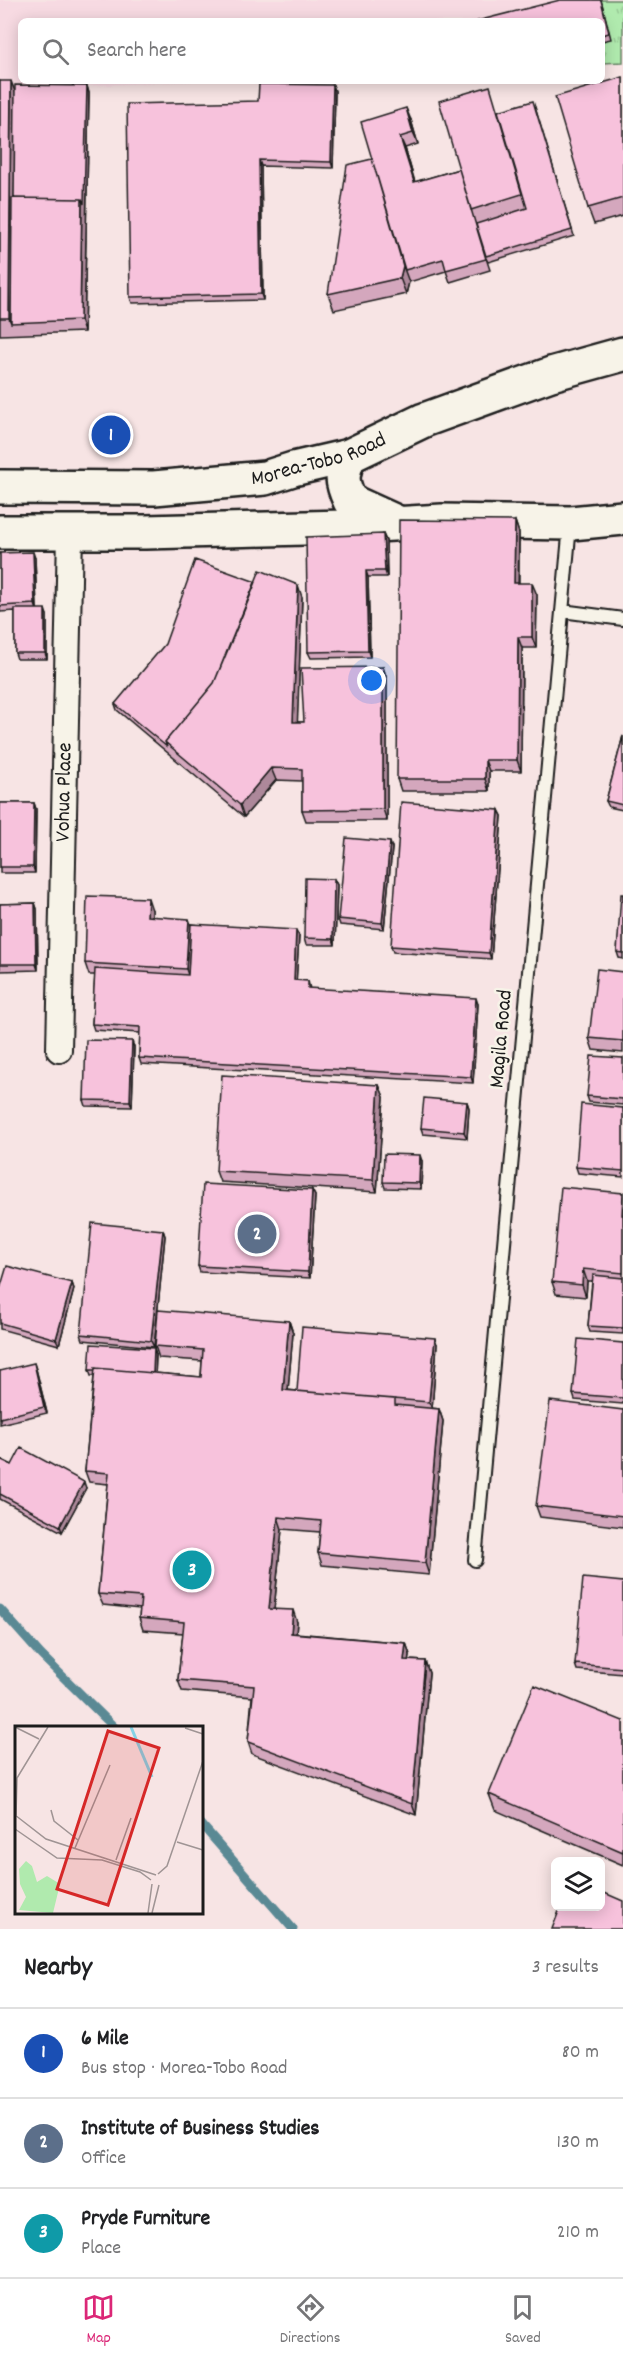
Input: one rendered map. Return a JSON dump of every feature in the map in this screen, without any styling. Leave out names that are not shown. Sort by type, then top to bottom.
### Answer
[{"type":"highway","name":"Morea-Tobo Road","points":[[0,487],[154,488],[265,478],[349,456],[424,420],[551,374],[623,354]]},
{"type":"highway","points":[[349,456],[342,474],[342,483],[350,501],[399,523]]},
{"type":"highway","points":[[0,532],[70,533],[332,527],[399,523],[571,522],[623,518]]},
{"type":"street","name":"Vohua Place","points":[[59,1050],[70,533]]},
{"type":"lane","name":"Magila Road","points":[[475,1560],[571,522]]},
{"type":"lane","points":[[562,611],[623,619]]},
{"type":"shaded area","points":[[0,0],[623,0],[623,62],[605,63],[605,18],[18,18],[18,84],[129,84],[0,90]]},
{"type":"green space","points":[[589,0],[623,0],[623,62],[605,63],[605,18],[600,18]]},
{"type":"building","points":[[560,0],[601,0],[609,33],[605,34],[605,18],[489,18]]},
{"type":"building","points":[[623,77],[623,198],[588,208],[555,97]]},
{"type":"building","points":[[0,81],[11,81],[9,318],[0,318]]},
{"type":"building","points":[[259,84],[333,85],[331,162],[259,160],[261,294],[130,297],[127,104],[258,101]]},
{"type":"building","points":[[15,85],[87,86],[84,204],[82,199],[14,198]]},
{"type":"building","points":[[490,86],[522,194],[471,210],[439,101]]},
{"type":"building","points":[[533,101],[572,230],[486,256],[476,224],[527,208],[498,111]]},
{"type":"building","points":[[406,108],[413,133],[400,137],[414,182],[459,169],[486,259],[446,270],[443,259],[405,270],[361,122]]},
{"type":"building","points":[[372,159],[403,266],[400,278],[328,294],[347,165]]},
{"type":"building","points":[[12,198],[82,199],[80,320],[11,323]]},
{"type":"building","points":[[399,520],[515,521],[514,583],[532,583],[532,637],[518,637],[517,760],[485,760],[485,779],[397,779]]},
{"type":"building","points":[[383,534],[385,571],[366,571],[368,651],[308,652],[306,537]]},
{"type":"building","points":[[33,552],[35,604],[0,606],[0,553]]},
{"type":"building","points":[[195,560],[256,582],[214,683],[165,742],[167,747],[115,704],[165,644]]},
{"type":"building","points":[[260,570],[298,585],[293,722],[304,722],[301,668],[383,667],[383,809],[302,810],[302,769],[271,768],[240,805],[165,742],[214,683]]},
{"type":"building","points":[[15,609],[45,609],[45,653],[15,653]]},
{"type":"building","points":[[623,736],[623,805],[606,801]]},
{"type":"building","points":[[401,802],[499,810],[489,953],[391,946]]},
{"type":"building","points":[[0,803],[34,803],[33,867],[0,867]]},
{"type":"building","points":[[346,838],[390,842],[382,923],[338,919]]},
{"type":"building","points":[[305,878],[334,879],[333,939],[304,938]]},
{"type":"building","points":[[621,894],[623,894],[623,953],[617,952]]},
{"type":"building","points":[[87,896],[148,898],[147,916],[189,919],[186,969],[85,963]]},
{"type":"building","points":[[35,903],[36,964],[0,964],[0,904]]},
{"type":"building","points":[[191,924],[296,930],[294,980],[308,981],[308,988],[476,998],[471,1077],[139,1058],[140,1027],[92,1024],[95,969],[188,975]]},
{"type":"building","points":[[597,969],[623,972],[623,1041],[589,1038]]},
{"type":"building","points":[[86,1040],[132,1041],[130,1101],[84,1100]]},
{"type":"building","points":[[591,1056],[623,1058],[623,1099],[587,1096]]},
{"type":"building","points":[[222,1075],[379,1085],[373,1180],[216,1171]]},
{"type":"building","points":[[424,1098],[467,1102],[464,1132],[421,1128]]},
{"type":"building","points":[[581,1104],[623,1108],[623,1171],[576,1167]]},
{"type":"building","points":[[384,1154],[420,1155],[419,1183],[383,1182]]},
{"type":"building","points":[[203,1184],[312,1190],[308,1272],[198,1266]]},
{"type":"building","points":[[561,1187],[623,1193],[623,1273],[583,1269],[582,1285],[552,1282]]},
{"type":"building","points":[[92,1223],[163,1230],[151,1341],[81,1334]]},
{"type":"building","points":[[7,1266],[72,1283],[56,1339],[0,1323],[0,1289]]},
{"type":"building","points":[[593,1275],[623,1278],[623,1328],[588,1326]]},
{"type":"building","points":[[158,1310],[289,1321],[283,1390],[395,1399],[395,1405],[439,1409],[425,1563],[318,1553],[321,1521],[278,1517],[269,1609],[293,1610],[291,1633],[406,1643],[404,1660],[425,1661],[412,1804],[248,1742],[254,1686],[178,1680],[184,1622],[139,1618],[141,1597],[98,1594],[109,1473],[85,1471],[95,1368],[201,1377],[203,1350],[155,1346]]},
{"type":"building","points":[[302,1327],[435,1338],[429,1402],[297,1391]]},
{"type":"building","points":[[578,1339],[623,1343],[623,1398],[573,1394]]},
{"type":"building","points":[[91,1344],[154,1348],[153,1373],[95,1368],[95,1370],[89,1370]]},
{"type":"building","points":[[34,1363],[44,1407],[0,1418],[0,1371]]},
{"type":"building","points":[[550,1401],[623,1410],[623,1516],[536,1506]]},
{"type":"building","points":[[21,1448],[84,1482],[60,1526],[0,1494],[0,1459],[12,1465]]},
{"type":"building","points":[[583,1578],[623,1582],[623,1668],[575,1664]]},
{"type":"building","points":[[534,1685],[623,1721],[623,1852],[489,1794]]},
{"type":"building","points":[[605,1893],[623,1901],[623,1929],[552,1929],[559,1911],[605,1911]]},
{"type":"waterway","points":[[0,1609],[41,1655],[113,1726]]},
{"type":"waterway","points":[[202,1825],[293,1929]]},
{"type":"place","name":"6 Mile","points":[[111,435]]},
{"type":"place","name":"Institute of Business Studies","points":[[257,1234]]},
{"type":"place","name":"Pryde Furniture","points":[[192,1570]]}]
